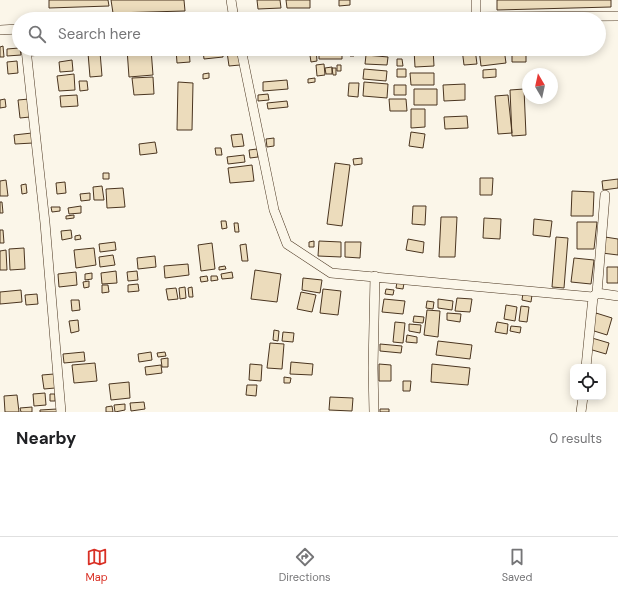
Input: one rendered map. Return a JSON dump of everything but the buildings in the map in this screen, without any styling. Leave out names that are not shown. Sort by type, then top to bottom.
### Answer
[{"type":"street","points":[[231,0],[233,12]]},
{"type":"street","points":[[476,0],[476,12]]},
{"type":"street","points":[[606,16],[618,16]]},
{"type":"street","points":[[0,30],[12,29]]},
{"type":"street","points":[[27,56],[45,223],[61,412]]},
{"type":"street","points":[[241,56],[274,210],[287,244],[331,272],[618,296]]},
{"type":"street","points":[[586,364],[605,195]]},
{"type":"street","points":[[374,412],[373,368],[375,276]]},
{"type":"street","points":[[581,412],[583,400]]}]
